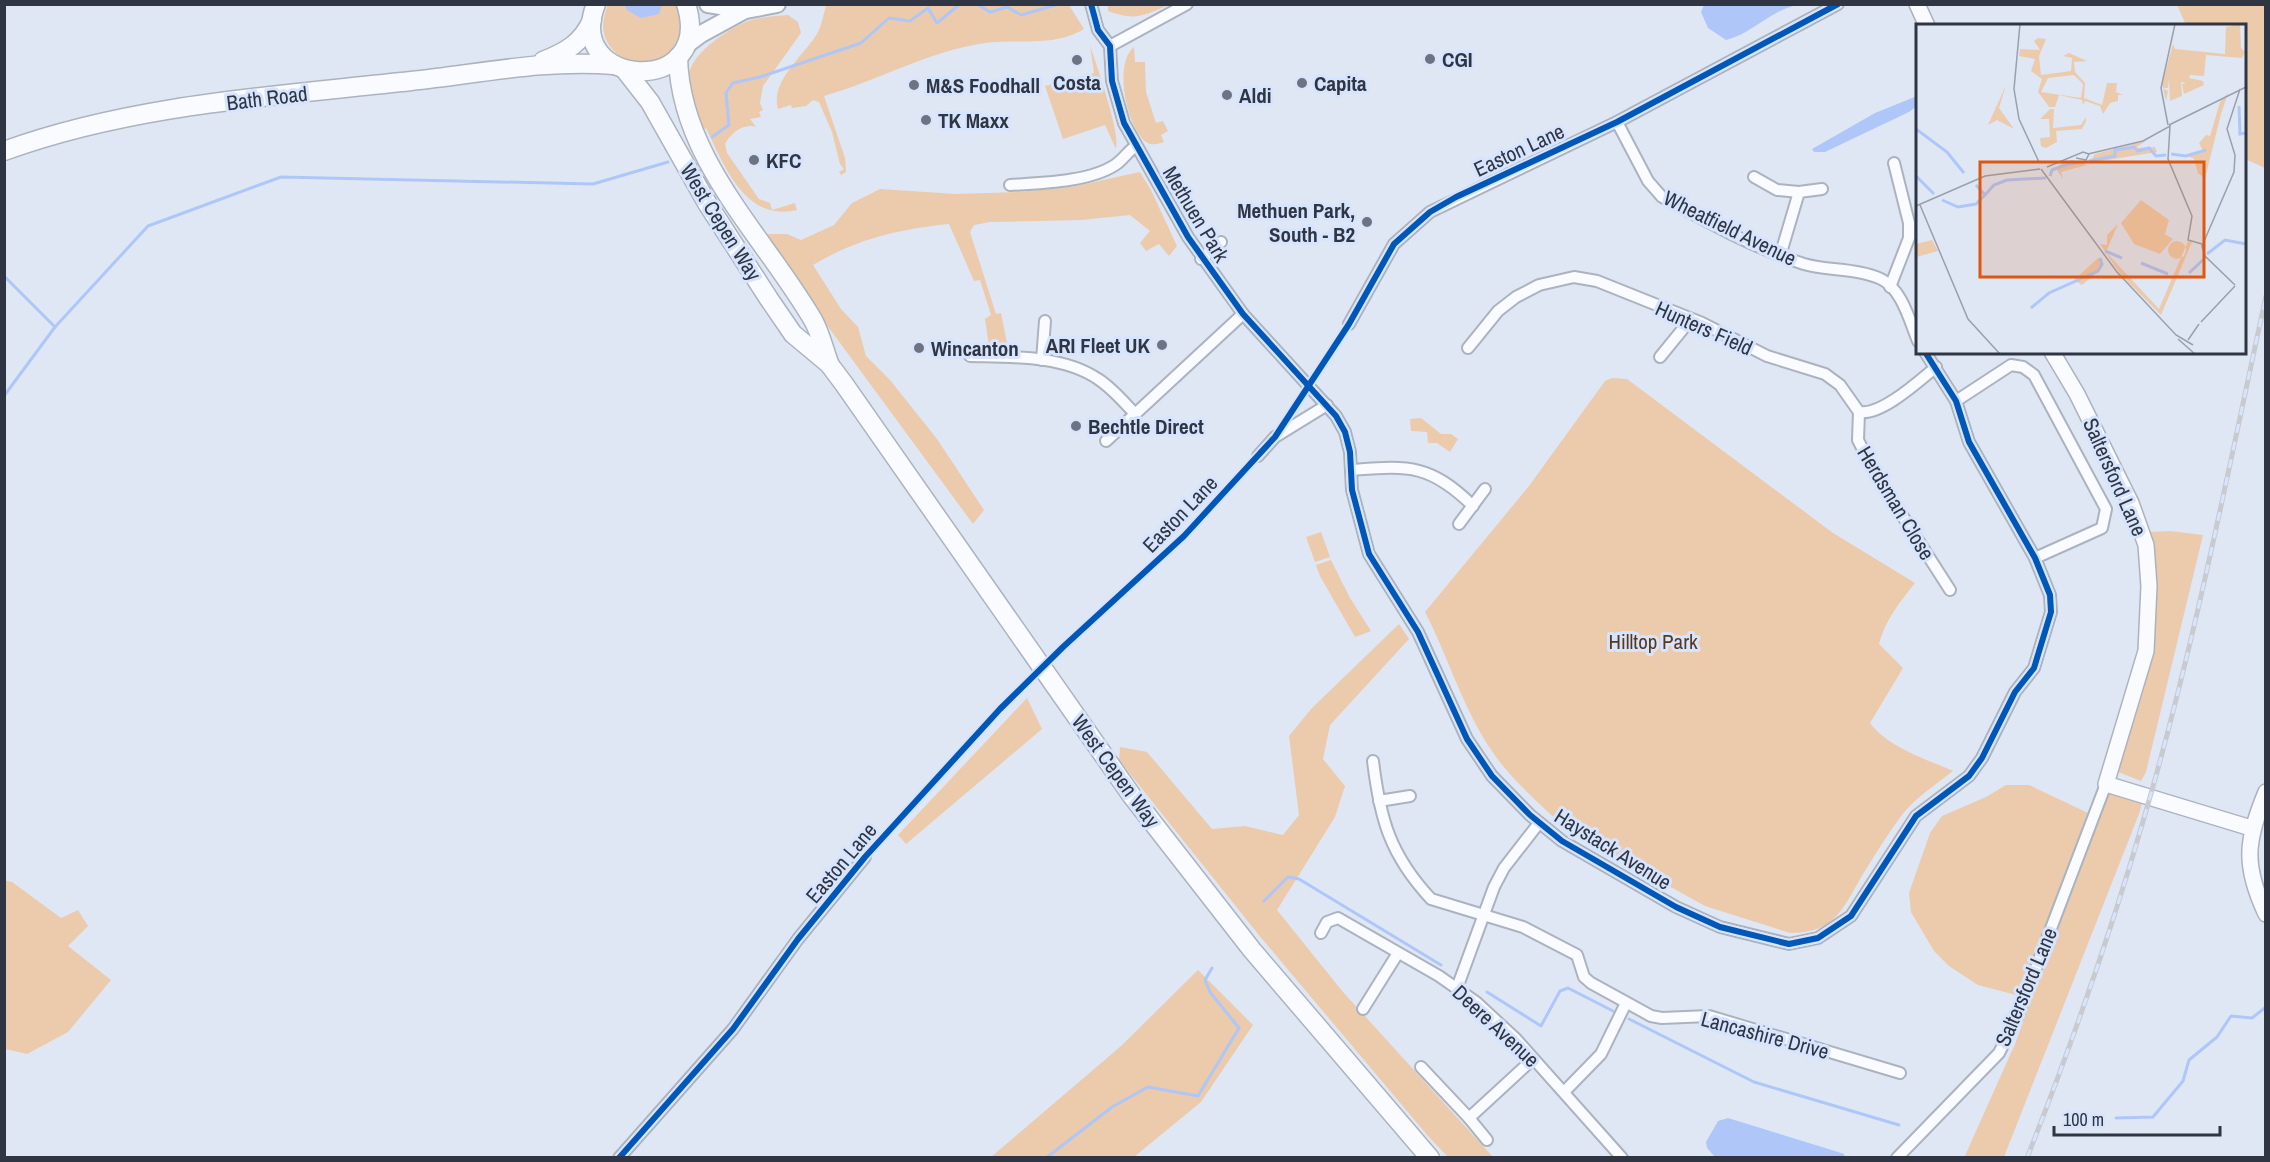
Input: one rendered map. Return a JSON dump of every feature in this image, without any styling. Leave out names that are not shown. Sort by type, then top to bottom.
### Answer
[{"type":"highway","name":"West Cepen Way","points":[[686,4],[690,31],[682,51],[684,102],[701,147],[725,189],[814,321],[829,364]]},
{"type":"highway","name":"West Cepen Way","points":[[594,12],[597,45],[650,102],[707,203],[793,334],[829,364],[1132,796],[1252,950],[1430,1158]]},
{"type":"highway","name":"Bath Road","points":[[533,64],[576,45],[586,34],[594,12]]},
{"type":"highway","name":"Bath Road","points":[[4,151],[65,133],[135,117],[240,100],[444,78],[533,64],[652,72],[666,66],[682,51]]},
{"type":"main road","points":[[708,4],[746,10]]},
{"type":"main road","points":[[682,51],[701,34],[746,10],[777,4]]},
{"type":"main road","points":[[1917,4],[1926,24]]},
{"type":"main road","name":"Saltersford Lane","points":[[2053,354],[2077,394],[2131,503],[2146,545],[2149,586],[2146,651],[2106,784]]},
{"type":"main road","points":[[2106,784],[2251,828]]},
{"type":"main road","points":[[2265,792],[2251,828],[2250,866],[2254,887],[2265,914]]},
{"type":"street","points":[[1110,46],[1187,4]]},
{"type":"street","name":"Easton Lane","points":[[1349,324],[1394,244],[1430,212],[1617,122],[1838,4]]},
{"type":"street","name":"Methuen Park","points":[[1089,7],[1098,30],[1110,46],[1113,90],[1124,123],[1201,259],[1243,314],[1327,405]]},
{"type":"street","name":"Wheatfield Avenue","points":[[1617,122],[1648,181],[1662,198],[1780,256],[1824,270],[1843,271],[1881,279],[1890,287]]},
{"type":"street","points":[[1010,185],[1050,182],[1106,169],[1118,163],[1136,146]]},
{"type":"street","points":[[1894,163],[1913,222],[1890,287],[1902,302],[1916,338]]},
{"type":"street","points":[[1754,177],[1778,190],[1799,192],[1822,189]]},
{"type":"street","points":[[1780,256],[1799,192]]},
{"type":"street","name":"Methuen Park","points":[[1201,259],[1221,242]]},
{"type":"street","name":"Hunters Field","points":[[1468,348],[1498,311],[1516,297],[1539,285],[1574,277],[1597,280],[1691,319],[1767,356],[1825,374],[1840,386],[1859,412]]},
{"type":"street","points":[[1106,441],[1243,314]]},
{"type":"street","points":[[1660,357],[1691,319]]},
{"type":"street","points":[[1042,360],[1045,321]]},
{"type":"street","points":[[1926,354],[1956,401],[1969,442],[2035,558],[2102,528],[2106,509],[2034,375],[2023,367],[2011,365],[1956,401]]},
{"type":"street","points":[[970,356],[1042,360],[1075,369],[1098,378],[1135,414]]},
{"type":"street","points":[[1859,412],[1867,413],[1881,408],[1936,367]]},
{"type":"street","points":[[1258,456],[1275,437],[1327,405]]},
{"type":"street","name":"Haystack Avenue","points":[[1327,405],[1345,432],[1359,524],[1369,554],[1418,632],[1467,740],[1492,776],[1539,823],[1587,857],[1698,919],[1756,937],[1789,944],[1818,938],[1851,916],[1906,829],[1930,802],[1969,776],[1982,758],[2015,692],[2034,668],[2051,612],[2050,595],[2035,558]]},
{"type":"street","name":"Herdsman Close","points":[[1859,412],[1858,440],[1875,473],[1950,590]]},
{"type":"street","points":[[1350,470],[1408,467],[1421,470],[1452,488],[1473,506]]},
{"type":"street","points":[[1459,524],[1485,489]]},
{"type":"street","name":"Lancashire Drive","points":[[1372,761],[1381,819],[1389,839],[1418,885],[1431,899],[1523,927],[1573,951],[1580,959],[1584,977],[1641,1012],[1662,1018],[1688,1015],[1709,1016],[1900,1073]]},
{"type":"street","name":"Saltersford Lane","points":[[1897,1158],[1999,1053],[2018,1015],[2106,784]]},
{"type":"street","points":[[1379,801],[1410,796]]},
{"type":"street","points":[[1457,988],[1483,916],[1504,868],[1539,823]]},
{"type":"street","name":"Easton Lane","points":[[619,1158],[733,1029],[798,939],[865,857]]},
{"type":"street","name":"Deere Avenue","points":[[1321,933],[1327,922],[1338,918],[1457,988],[1476,1002],[1533,1059],[1622,1158]]},
{"type":"street","points":[[1363,1009],[1398,953]]},
{"type":"street","points":[[1563,1092],[1601,1054],[1626,1003]]},
{"type":"street","points":[[1469,1118],[1533,1059]]},
{"type":"street","points":[[1421,1067],[1487,1140]]},
{"type":"green space","points":[[1108,4],[1168,5],[1139,16],[1125,16],[1108,11]]},
{"type":"green space","points":[[608,5],[679,5],[685,28],[669,57],[631,64],[616,53],[606,39],[603,24]]},
{"type":"green space","points":[[1069,5],[1084,29],[1073,35],[1048,40],[985,43],[964,47],[923,59],[864,83],[824,96],[845,158],[846,172],[841,175],[839,172],[844,169],[840,164],[832,132],[819,102],[813,100],[806,106],[792,108],[791,105],[778,109],[777,99],[783,80],[817,34],[826,6]]},
{"type":"green space","points":[[2177,5],[2265,5],[2265,168],[2246,159],[2246,24],[2186,24]]},
{"type":"green space","points":[[788,15],[798,22],[801,33],[763,86],[760,103],[763,110],[759,112],[761,117],[750,119],[756,127],[747,126],[738,130],[725,144],[727,153],[759,199],[770,203],[772,210],[750,200],[729,174],[706,128],[702,130],[696,116],[689,77],[693,63],[699,55],[730,30],[756,19]]},
{"type":"green space","points":[[1090,45],[1112,115],[1117,141],[1116,149],[1105,125],[1063,139],[1045,86],[1094,73]]},
{"type":"green space","points":[[1134,47],[1135,62],[1145,62],[1146,92],[1156,123],[1163,121],[1168,131],[1161,135],[1164,142],[1153,144],[1146,142],[1139,134],[1128,110],[1124,67]]},
{"type":"green space","points":[[1140,172],[1177,246],[1169,256],[1159,244],[1146,251],[1140,243],[1150,231],[1130,215],[1082,220],[990,222],[974,225],[970,232],[996,314],[1001,313],[1008,348],[989,346],[985,319],[991,315],[980,280],[974,281],[949,224],[896,232],[862,242],[813,265],[841,309],[858,327],[866,356],[890,380],[937,439],[984,510],[973,524],[760,234],[787,234],[801,240],[834,225],[852,203],[880,189],[956,194],[1019,192],[1071,187]]},
{"type":"green space","points":[[795,203],[797,210],[779,212],[772,210]]},
{"type":"green space","name":"Hilltop Park","points":[[1612,378],[1627,379],[1833,533],[1915,583],[1885,627],[1879,644],[1903,668],[1870,723],[1897,746],[1953,771],[1912,803],[1881,845],[1843,908],[1828,923],[1818,929],[1790,933],[1705,906],[1572,832],[1578,822],[1568,815],[1561,824],[1509,773],[1483,737],[1425,612],[1529,486],[1605,381]]},
{"type":"green space","points":[[1421,418],[1441,434],[1451,434],[1458,439],[1450,452],[1437,443],[1428,443],[1427,432],[1411,431],[1410,419]]},
{"type":"green space","points":[[2170,531],[2203,535],[2146,772],[2141,781],[2118,772],[2145,678],[2148,532]]},
{"type":"green space","points":[[1321,532],[1330,557],[1315,562],[1306,537]]},
{"type":"green space","points":[[1331,560],[1350,598],[1371,631],[1355,637],[1320,576],[1316,565]]},
{"type":"green space","points":[[1399,624],[1409,639],[1330,725],[1323,759],[1345,786],[1335,817],[1277,910],[1343,992],[1493,1157],[1448,1157],[1428,1136],[1258,934],[1119,760],[1120,747],[1147,752],[1212,829],[1245,826],[1283,835],[1299,815],[1289,736],[1312,708]]},
{"type":"green space","points":[[1027,698],[1042,729],[906,844],[898,835]]},
{"type":"green space","points":[[2006,785],[2029,785],[2088,813],[2020,996],[1978,985],[1949,966],[1934,951],[1911,912],[1909,893],[1930,833],[1942,816],[1986,797]]},
{"type":"green space","points":[[2107,792],[2142,803],[2139,814],[2004,1157],[1964,1158],[2015,1044]]},
{"type":"green space","points":[[4,880],[12,882],[61,918],[78,910],[88,926],[68,946],[111,980],[68,1032],[27,1054],[5,1049]]},
{"type":"green space","points":[[1198,970],[1253,1025],[1201,1102],[1134,1157],[991,1157],[1121,1046]]},
{"type":"water","points":[[1704,4],[1797,5],[1777,12],[1745,33],[1726,40],[1708,28],[1701,12]]},
{"type":"water","points":[[625,5],[662,5],[659,14],[641,18],[627,10]]},
{"type":"water","points":[[1916,96],[1916,107],[1909,112],[1825,152],[1814,152],[1812,149],[1875,113]]},
{"type":"water","points":[[1728,1118],[1844,1154],[1845,1157],[1715,1157],[1707,1148],[1706,1142],[1718,1121]]},
{"type":"waterway","points":[[712,137],[729,125],[726,93],[733,83],[760,77],[861,43],[889,18],[910,21],[928,8],[937,23],[960,4]]},
{"type":"waterway","points":[[977,4],[990,12],[1007,7],[1021,15],[1059,4]]},
{"type":"waterway","points":[[4,276],[55,327],[148,226],[281,177],[593,184],[668,162]]},
{"type":"waterway","points":[[4,396],[55,327]]},
{"type":"waterway","points":[[1264,901],[1288,877],[1299,879],[1441,965]]},
{"type":"waterway","points":[[1046,1158],[1112,1107],[1148,1087],[1198,1096],[1239,1028],[1210,992],[1205,980],[1212,968]]},
{"type":"waterway","points":[[1487,992],[1541,1026],[1560,991],[1568,988],[1613,1011]]},
{"type":"waterway","points":[[2116,1118],[2153,1117],[2183,1081],[2189,1060],[2217,1037],[2231,1016],[2252,1018],[2266,1007]]},
{"type":"waterway","points":[[1629,1019],[1754,1082],[1899,1125]]},
{"type":"railway","points":[[2027,1158],[2075,1032],[2104,947],[2162,754],[2209,558],[2266,296]]},
{"type":"cycle path","points":[[1091,4],[1098,30],[1110,46],[1112,81],[1124,123],[1188,237],[1243,314],[1336,416],[1345,432],[1350,452],[1352,490],[1369,554],[1418,632],[1467,739],[1492,776],[1530,815],[1562,841],[1676,907],[1720,927],[1789,944],[1818,938],[1851,916],[1916,816],[1969,776],[1982,758],[2015,692],[2034,668],[2051,612],[2050,595],[2035,558],[1969,442],[1956,401],[1926,354]]},
{"type":"cycle path","points":[[619,1158],[733,1029],[798,939],[865,857],[1000,709],[1063,647],[1184,536],[1275,437],[1349,324],[1394,244],[1430,212],[1456,197],[1617,122],[1838,4]]},
{"type":"place","name":"CGI","points":[[1430,59]]},
{"type":"place","name":"Costa","points":[[1077,60]]},
{"type":"place","name":"Capita","points":[[1302,83]]},
{"type":"place","name":"M&S Foodhall","points":[[914,85]]},
{"type":"place","name":"Aldi","points":[[1227,95]]},
{"type":"place","name":"TK Maxx","points":[[926,120]]},
{"type":"place","name":"KFC","points":[[754,160]]},
{"type":"place","name":"Methuen Park, South - B2","points":[[1367,222]]},
{"type":"place","name":"ARI Fleet UK","points":[[1162,345]]},
{"type":"place","name":"Wincanton","points":[[919,348]]},
{"type":"place","name":"Bechtle Direct","points":[[1076,426]]}]
